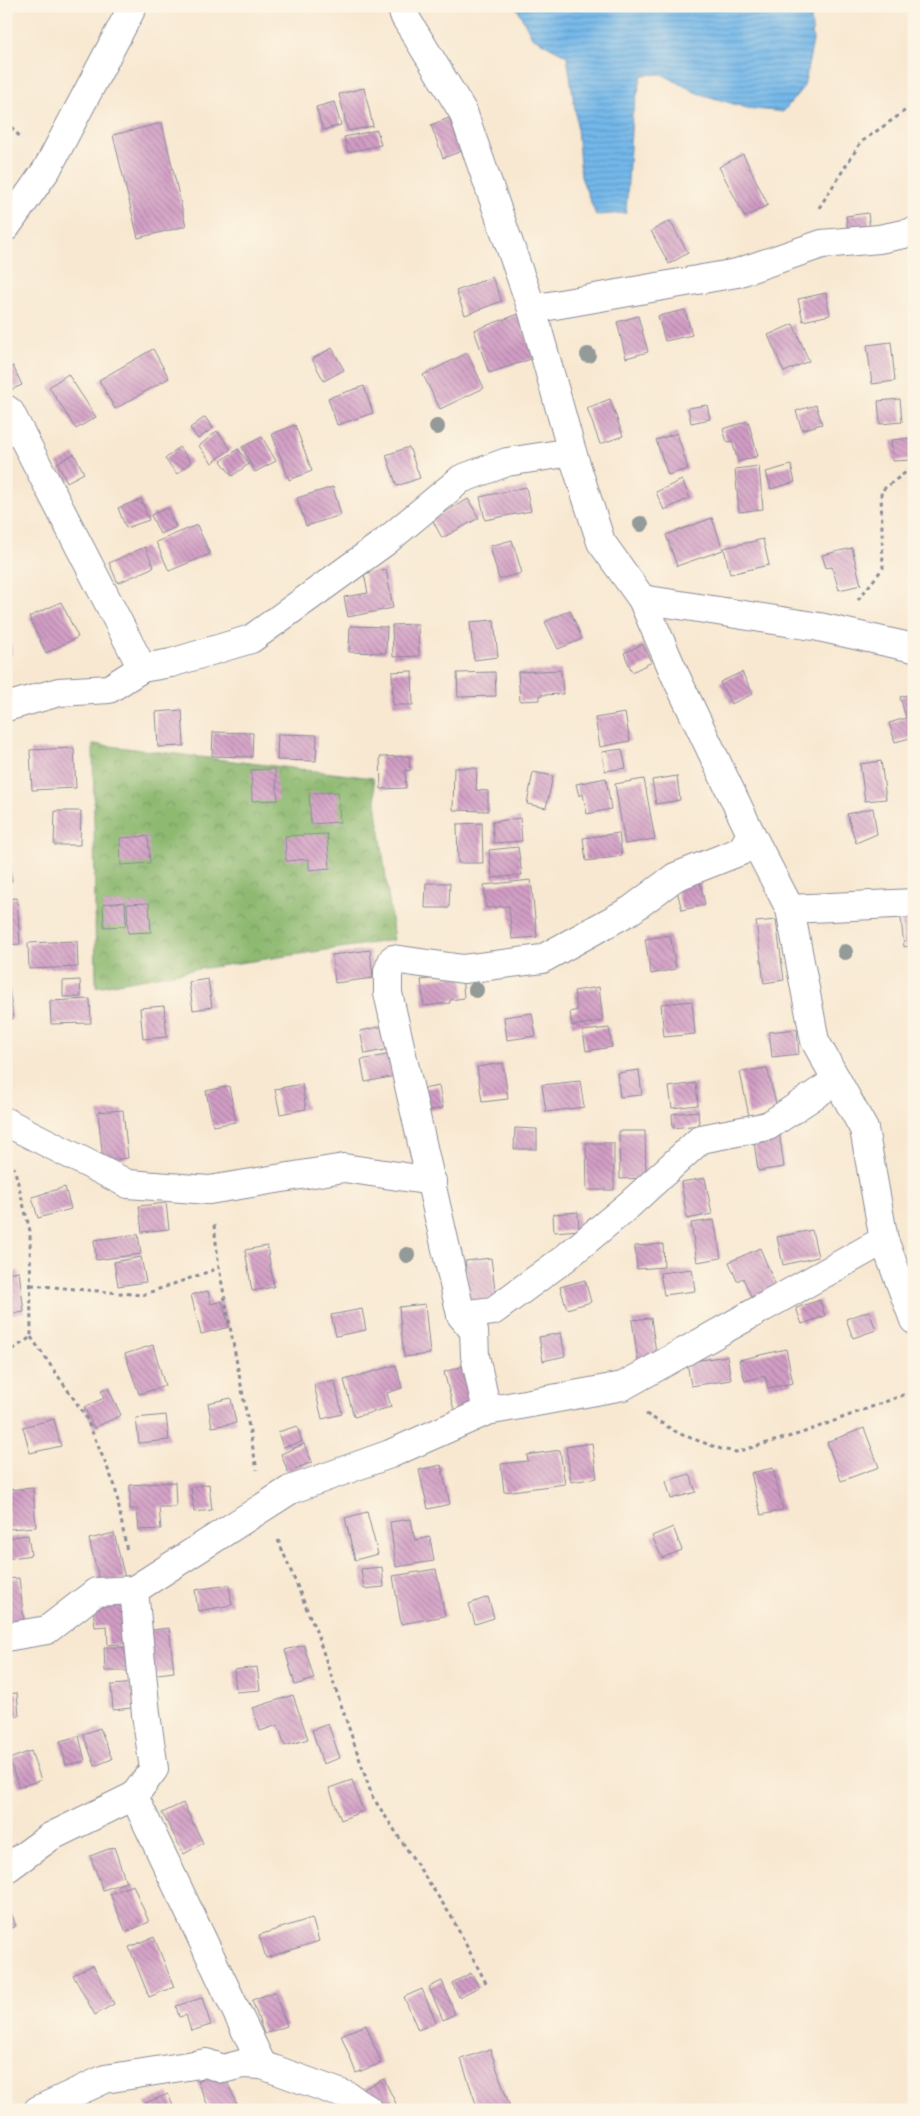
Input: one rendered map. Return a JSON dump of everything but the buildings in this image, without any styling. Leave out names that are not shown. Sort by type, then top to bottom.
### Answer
[{"type":"street","points":[[6,227],[47,169],[133,6]]},
{"type":"street","points":[[401,6],[405,17],[463,112],[532,309],[572,452],[602,542],[642,599],[675,675],[750,834],[790,909],[815,1041],[864,1129],[884,1240],[914,1320]]},
{"type":"street","points":[[532,309],[737,273],[822,244],[879,239],[914,232]]},
{"type":"street","points":[[6,409],[10,412],[142,668]]},
{"type":"street","points":[[6,707],[59,692],[109,689],[142,668],[171,663],[251,639],[385,542],[461,479],[507,462],[572,452]]},
{"type":"street","points":[[642,599],[819,627],[914,648]]},
{"type":"street","points":[[487,1411],[475,1356],[474,1331],[461,1316],[388,993],[388,971],[393,959],[463,969],[542,959],[631,910],[675,877],[742,851],[750,834]]},
{"type":"street","points":[[790,909],[914,903]]},
{"type":"street","points":[[461,1316],[493,1311],[564,1259],[630,1204],[700,1139],[768,1126],[837,1080]]},
{"type":"street","points":[[6,1122],[128,1184],[209,1190],[344,1168],[432,1181]]},
{"type":"street","points":[[6,1637],[47,1630],[96,1592],[134,1590],[290,1490],[390,1454],[487,1411],[623,1386],[884,1240]]},
{"type":"street","points":[[6,1869],[50,1838],[134,1796],[154,1769],[146,1714],[134,1590]]},
{"type":"street","points":[[134,1796],[262,2065]]},
{"type":"street","points":[[38,2110],[105,2079],[206,2063],[223,2069],[242,2064],[262,2065],[348,2096],[369,2110]]},
{"type":"path","points":[[835,181],[861,142],[898,116],[914,102]]},
{"type":"path","points":[[819,627],[854,606],[883,568],[881,491],[914,466]]},
{"type":"path","points":[[13,1165],[30,1231],[31,1337],[85,1415],[111,1477],[134,1590]]},
{"type":"path","points":[[209,1190],[219,1268],[264,1507],[316,1632],[372,1796],[451,1916],[486,1983]]},
{"type":"path","points":[[31,1285],[142,1295],[219,1268]]},
{"type":"path","points":[[6,1354],[31,1337]]},
{"type":"path","points":[[623,1386],[638,1408],[680,1434],[721,1449],[736,1452],[802,1433],[914,1391]]},
{"type":"green space","points":[[93,744],[373,778],[394,940],[185,971],[96,987]]},
{"type":"water","points":[[516,6],[810,6],[813,41],[804,86],[783,112],[747,108],[697,93],[662,74],[642,75],[632,115],[626,213],[596,215],[581,177],[576,116],[567,56],[532,37]]}]
